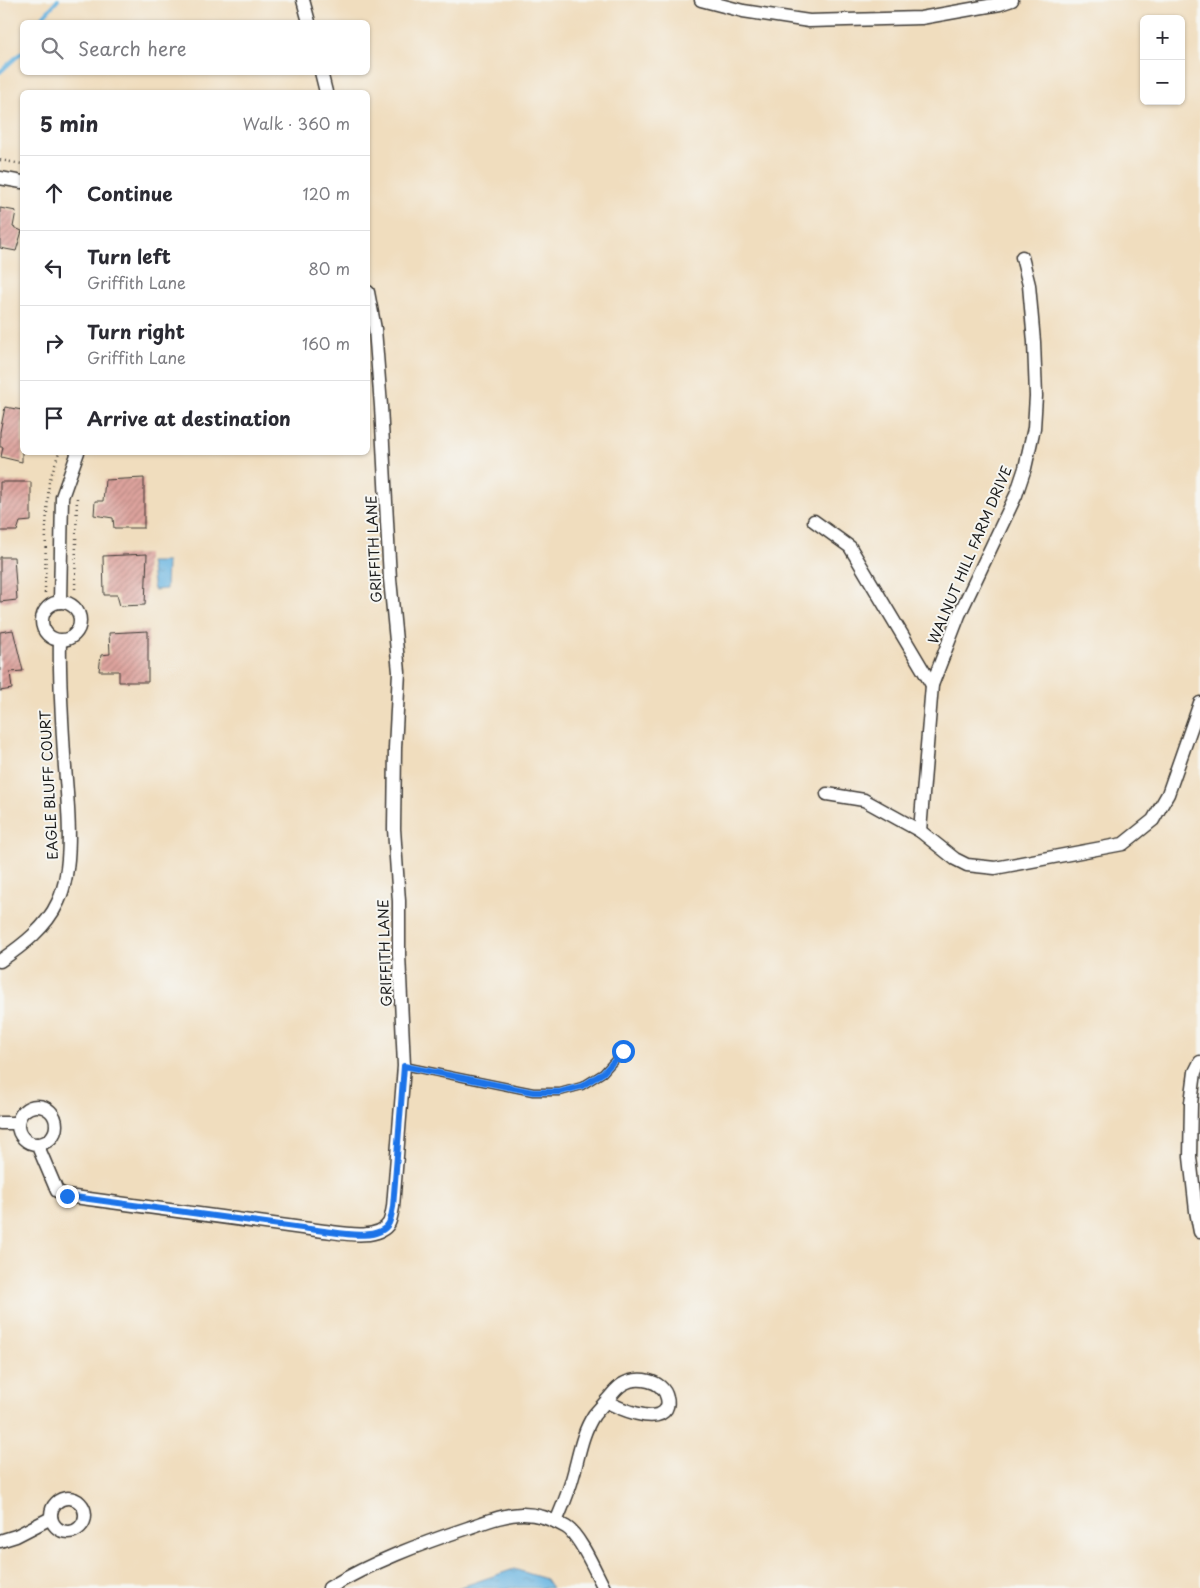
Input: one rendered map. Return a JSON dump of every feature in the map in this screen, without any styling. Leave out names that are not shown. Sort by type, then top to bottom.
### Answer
[{"type":"street","points":[[303,0],[308,20]]},
{"type":"street","points":[[701,0],[743,11],[809,21],[921,18],[1000,4],[1012,0]]},
{"type":"street","points":[[322,75],[326,90]]},
{"type":"street","points":[[0,178],[20,182]]},
{"type":"street","name":"WALNUT HILL FARM DRIVE","points":[[920,831],[932,685],[959,615],[1016,495],[1025,468],[1034,428],[1036,396],[1034,342],[1029,285],[1022,257]]},
{"type":"street","name":"GRIFFITH LANE","points":[[37,1144],[58,1191],[67,1196],[365,1235],[381,1232],[389,1223],[393,1207],[404,1066],[394,830],[395,748],[399,672],[390,579],[375,329],[370,303]]},
{"type":"street","points":[[60,602],[62,497],[77,455]]},
{"type":"street","name":"WALNUT HILL FARM DRIVE","points":[[814,522],[850,547],[932,685]]},
{"type":"street","points":[[60,602],[67,603],[77,610],[81,621],[77,633],[72,638],[60,641],[49,637],[42,627],[42,621],[45,610],[49,606],[60,602]]},
{"type":"street","name":"EAGLE BLUFF COURT","points":[[0,961],[38,932],[58,903],[68,869],[68,814],[60,685],[60,641]]},
{"type":"street","points":[[826,794],[864,800],[920,831],[955,859],[967,865],[995,868],[1123,844],[1154,820],[1161,808],[1168,794],[1200,703]]},
{"type":"street","points":[[1200,1062],[1195,1072],[1191,1103],[1190,1157],[1200,1232]]},
{"type":"street","points":[[33,1106],[45,1107],[50,1111],[56,1122],[54,1134],[47,1141],[37,1144],[23,1138],[18,1124],[22,1112],[33,1106]]},
{"type":"street","points":[[0,1123],[18,1124]]},
{"type":"street","points":[[556,1522],[573,1476],[588,1426],[606,1401]]},
{"type":"street","points":[[328,1588],[393,1556],[441,1537],[502,1517],[523,1514],[542,1517],[568,1528],[577,1538],[604,1588]]},
{"type":"street","points":[[0,1541],[16,1536],[52,1518]]},
{"type":"lane","points":[[404,1066],[533,1092],[560,1092],[582,1086],[603,1073],[623,1051]]},
{"type":"path","points":[[0,160],[20,164]]},
{"type":"path","points":[[75,589],[78,494]]},
{"type":"water","points":[[150,562],[167,562],[166,589],[154,590]]},
{"type":"water","points":[[514,1569],[546,1579],[552,1588],[458,1588]]},
{"type":"building","points":[[0,208],[16,211],[13,227],[20,230],[20,238],[16,251],[0,248]]},
{"type":"building","points":[[5,407],[20,410],[20,455],[22,455],[22,462],[1,457],[3,447],[0,447],[0,432]]},
{"type":"building","points":[[144,478],[144,528],[114,528],[113,518],[94,515],[95,501],[103,501],[105,480]]},
{"type":"building","points":[[0,482],[31,482],[31,521],[20,522],[17,531],[0,531]]},
{"type":"building","points":[[147,554],[145,605],[120,606],[117,595],[104,595],[103,556]]},
{"type":"building","points":[[0,557],[14,557],[17,600],[0,602]]},
{"type":"building","points":[[13,630],[23,671],[10,672],[12,689],[0,691],[0,632]]},
{"type":"building","points":[[148,631],[148,682],[119,682],[119,671],[99,671],[101,655],[110,654],[109,633]]},
{"type":"waterway","points":[[40,20],[58,0]]},
{"type":"waterway","points":[[0,72],[20,54]]},
{"type":"route","points":[[67,1196],[324,1231],[365,1235],[381,1232],[389,1223],[393,1207],[404,1066],[533,1092],[560,1092],[582,1086],[603,1073],[623,1051]]}]
